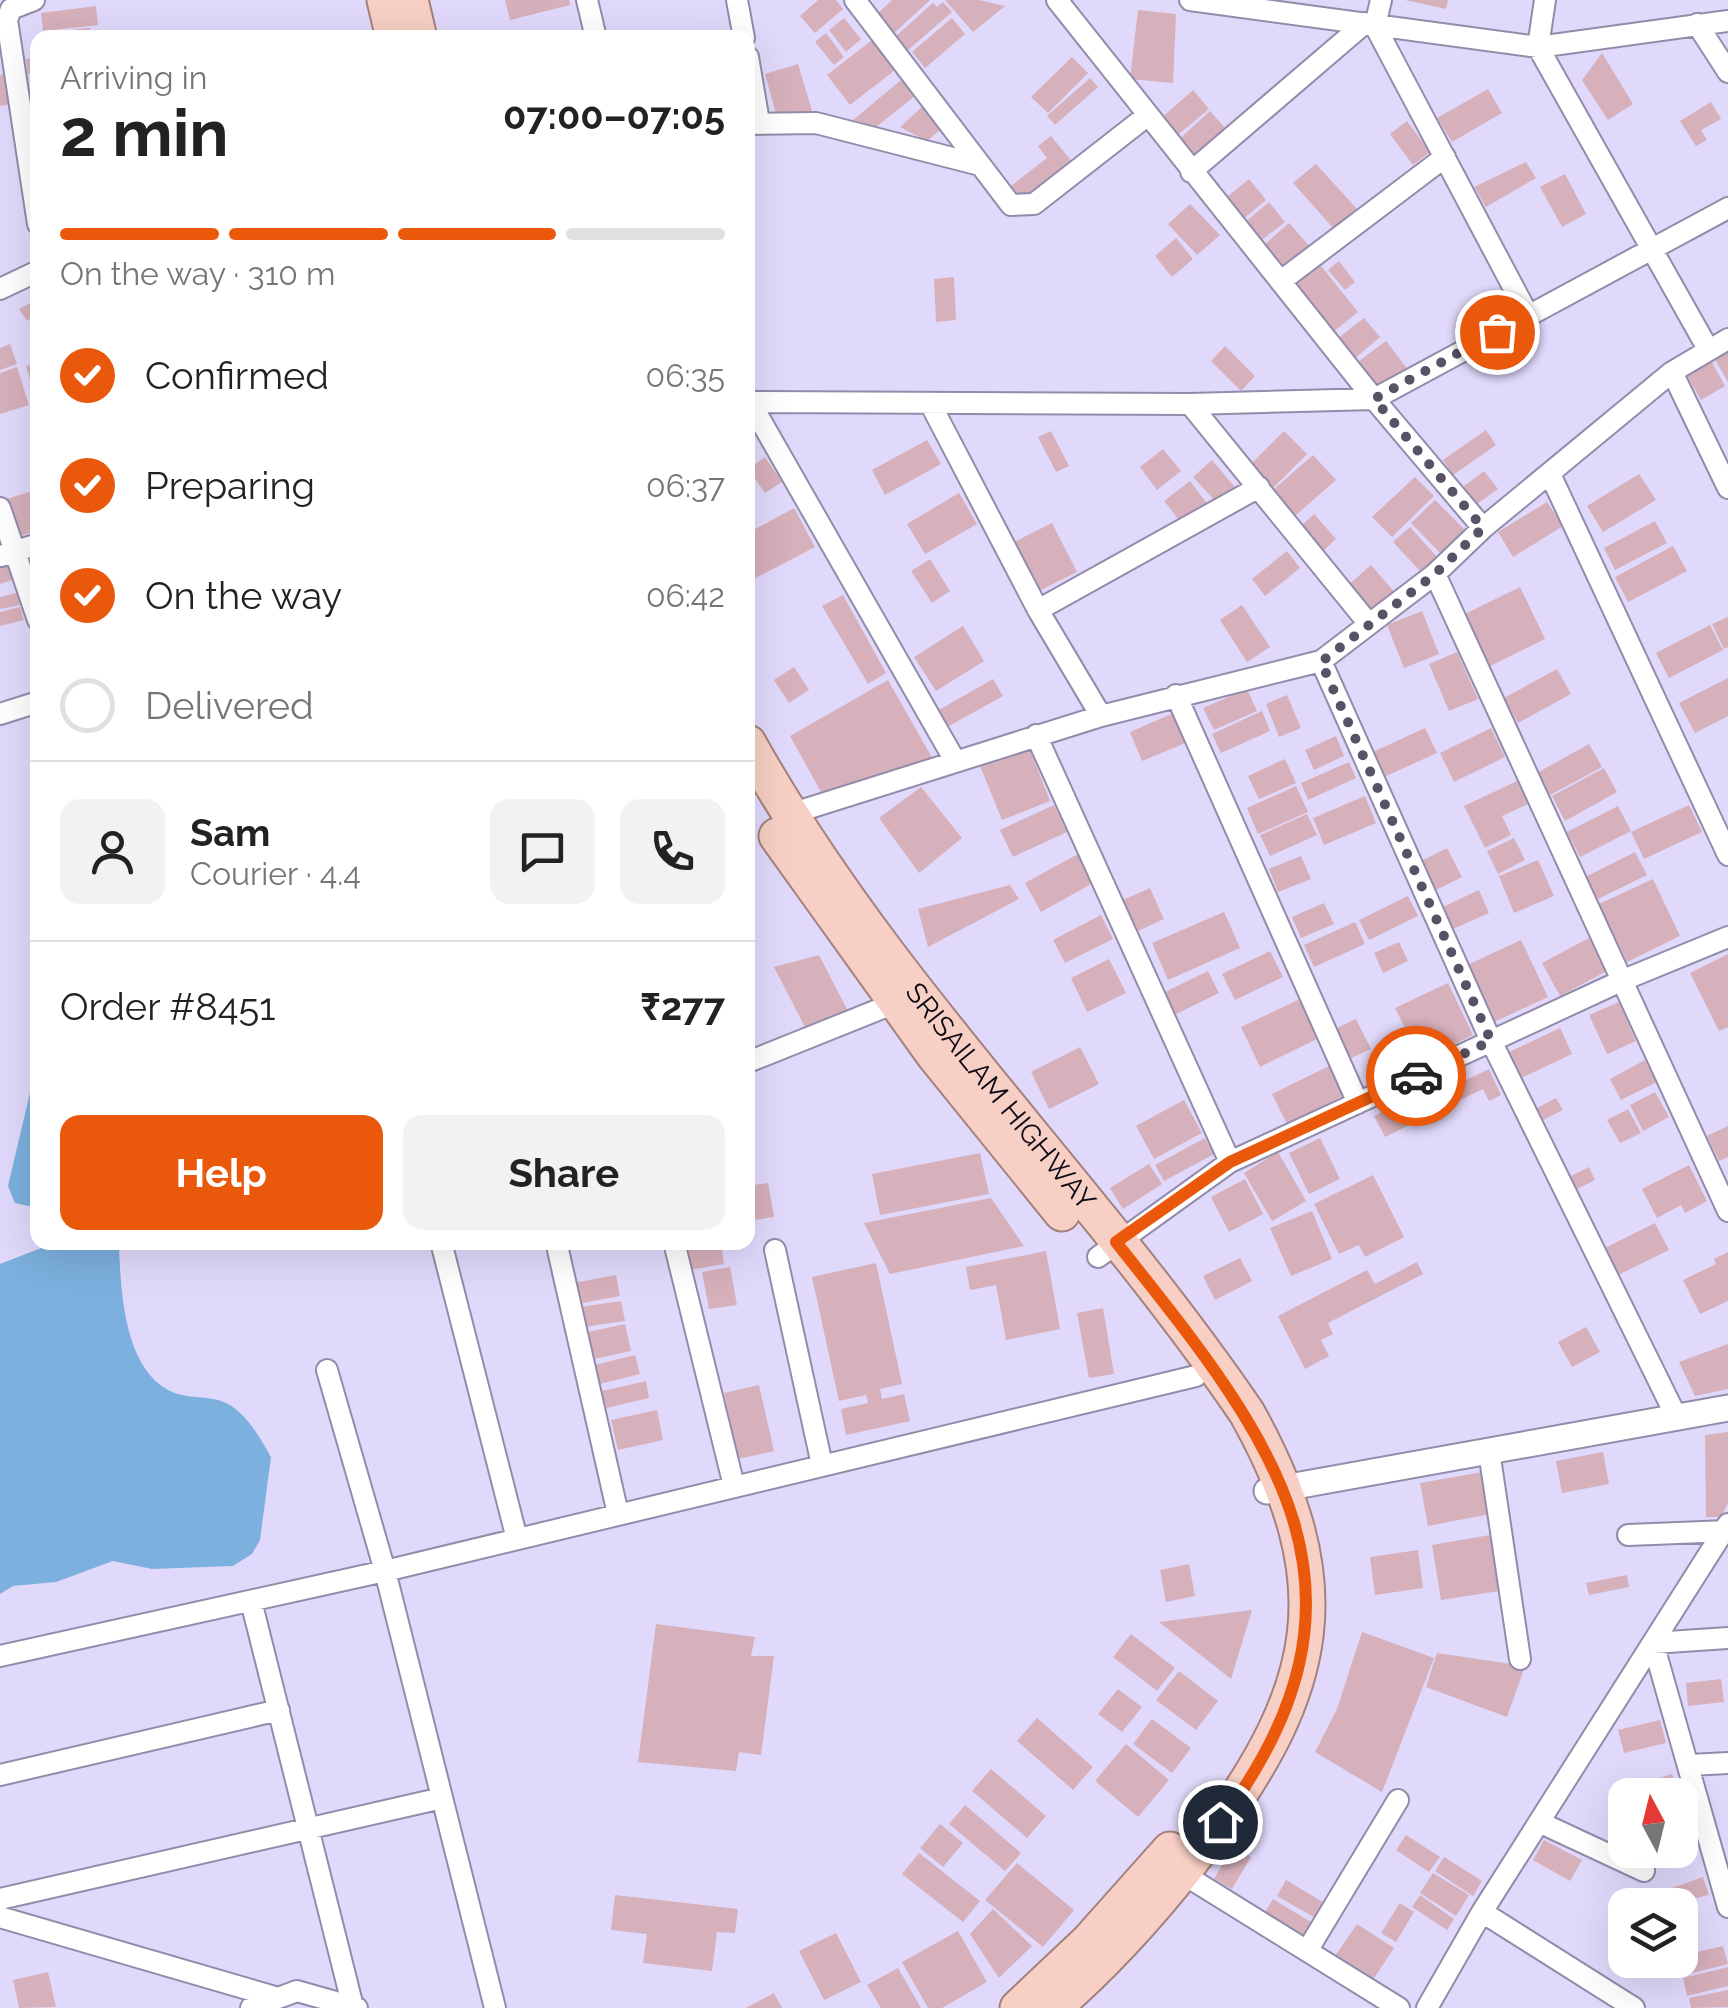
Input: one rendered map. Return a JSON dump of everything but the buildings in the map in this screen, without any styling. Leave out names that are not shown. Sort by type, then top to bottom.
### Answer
[{"type":"highway","points":[[385,0],[392,30]]},
{"type":"highway","points":[[410,0],[416,30]]},
{"type":"highway","name":"SRISAILAM HIGHWAY","points":[[755,760],[803,879],[896,1003],[1226,1383],[1276,1489],[1286,1584],[1286,1644],[1269,1708],[1171,1867],[1092,1975],[1053,2008]]},
{"type":"highway","name":"SRISAILAM HIGHWAY","points":[[755,795],[778,818],[960,1048],[1276,1489]]},
{"type":"highway","name":"SRISAILAM HIGHWAY","points":[[1018,2008],[1171,1867]]},
{"type":"street","points":[[29,114],[7,20],[10,4],[34,0]]},
{"type":"street","points":[[588,0],[594,30]]},
{"type":"street","points":[[737,0],[743,30]]},
{"type":"street","points":[[855,0],[1010,205],[1034,204],[1148,114]]},
{"type":"street","points":[[1057,0],[1374,399],[1483,528]]},
{"type":"street","points":[[1190,0],[1248,2],[1370,24],[1538,47],[1728,21]]},
{"type":"street","points":[[1192,172],[1370,24],[1380,0]]},
{"type":"street","points":[[1545,0],[1538,47],[1708,348]]},
{"type":"street","points":[[1370,24],[1528,315]]},
{"type":"street","points":[[1698,24],[1728,72]]},
{"type":"street","points":[[755,123],[816,123],[980,165]]},
{"type":"street","points":[[1281,282],[1445,157]]},
{"type":"street","points":[[755,402],[1190,404],[1374,399],[1728,208]]},
{"type":"street","points":[[0,289],[30,275]]},
{"type":"street","points":[[778,818],[954,759],[1101,716],[1321,662],[1435,574],[1483,528],[1672,372],[1728,339]]},
{"type":"street","points":[[1672,372],[1728,488]]},
{"type":"street","points":[[931,404],[1038,610],[1101,716]]},
{"type":"street","points":[[1190,404],[1369,624]]},
{"type":"street","points":[[755,412],[954,759]]},
{"type":"street","points":[[1550,474],[1728,854]]},
{"type":"street","points":[[1038,610],[1259,487]]},
{"type":"street","points":[[0,508],[6,554],[30,604]]},
{"type":"street","points":[[6,554],[30,546]]},
{"type":"street","points":[[1435,574],[1728,1210]]},
{"type":"street","points":[[1321,662],[1491,1041],[1677,1418]]},
{"type":"street","points":[[1176,695],[1358,1103]]},
{"type":"street","points":[[0,714],[30,705]]},
{"type":"street","points":[[1036,735],[1230,1162]]},
{"type":"street","points":[[1108,1250],[1230,1162],[1621,981],[1728,937]]},
{"type":"street","points":[[755,1059],[896,1003]]},
{"type":"street","points":[[443,1250],[517,1539]]},
{"type":"street","points":[[558,1250],[618,1514]]},
{"type":"street","points":[[676,1250],[734,1486]]},
{"type":"street","points":[[775,1250],[822,1464]]},
{"type":"street","points":[[328,1370],[385,1571],[495,2008]]},
{"type":"street","points":[[0,1656],[385,1571],[1196,1376]]},
{"type":"street","points":[[1276,1489],[1728,1408]]},
{"type":"street","points":[[1488,1451],[1520,1659]]},
{"type":"street","points":[[1628,1535],[1726,1529]]},
{"type":"street","points":[[1427,2008],[1482,1912],[1726,1529]]},
{"type":"street","points":[[251,1600],[355,2007],[297,1991],[251,2008]]},
{"type":"street","points":[[1653,1642],[1728,1638]]},
{"type":"street","points":[[1653,1642],[1723,1871],[1728,1907]]},
{"type":"street","points":[[0,1775],[279,1710]]},
{"type":"street","points":[[1690,1765],[1728,1763]]},
{"type":"street","points":[[0,1899],[442,1798]]},
{"type":"street","points":[[1307,1951],[1398,1800]]},
{"type":"street","points":[[1542,1823],[1644,1871]]},
{"type":"street","points":[[1171,1867],[1399,2008]]},
{"type":"street","points":[[1482,1912],[1634,2008]]},
{"type":"street","points":[[0,1916],[275,1998]]},
{"type":"water","points":[[30,1093],[30,1206],[15,1203],[8,1186]]},
{"type":"water","points":[[36,1250],[119,1250],[128,1326],[142,1364],[153,1379],[173,1393],[213,1399],[232,1407],[248,1421],[271,1457],[260,1540],[252,1554],[233,1566],[152,1569],[113,1561],[56,1582],[13,1586],[0,1594],[0,1264]]},
{"type":"way so far","points":[[1416,1076],[1491,1041],[1321,662],[1435,574],[1483,528],[1374,399],[1497,332]]},
{"type":"route","points":[[1220,1822],[1280,1729],[1299,1674],[1306,1624],[1306,1569],[1285,1487],[1247,1413],[1116,1242],[1230,1162],[1416,1076]]}]
